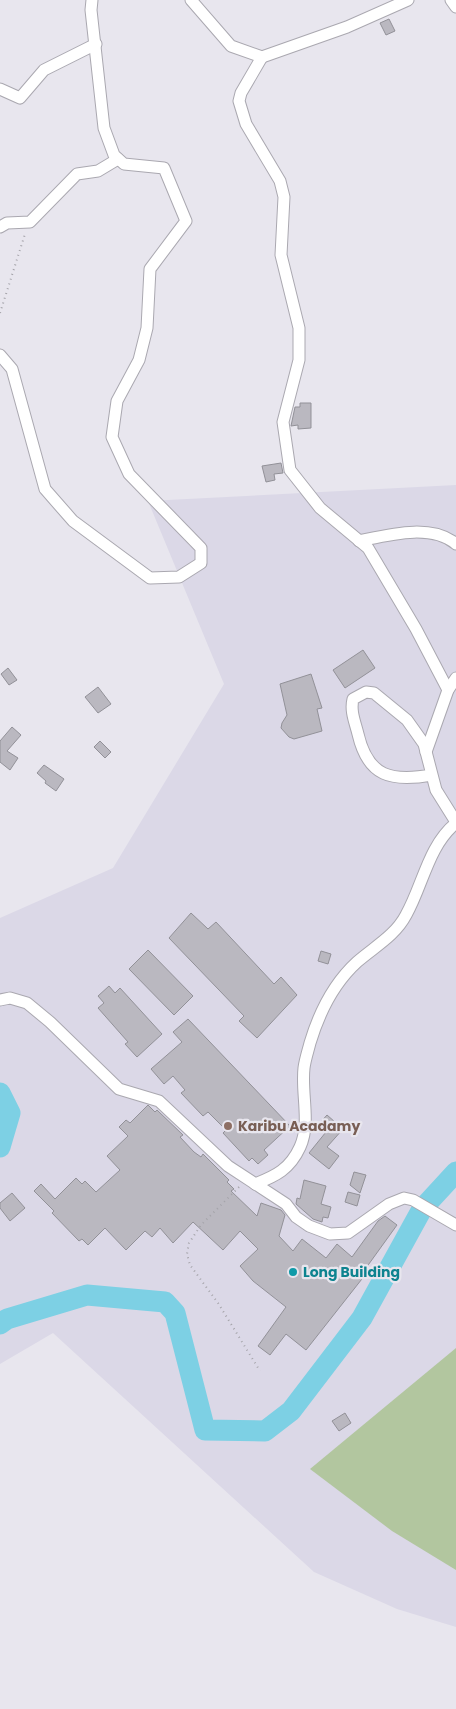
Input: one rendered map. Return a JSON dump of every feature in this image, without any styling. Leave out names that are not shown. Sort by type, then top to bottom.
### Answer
[{"type":"street","points":[[0,355],[12,369],[45,489],[73,521],[150,578],[179,576],[201,562],[201,548],[130,474],[112,436],[118,402],[140,360],[147,328],[150,269],[186,220],[164,168],[124,164],[114,155],[104,128],[92,0]]},
{"type":"street","points":[[191,0],[231,46],[262,57],[347,27],[408,0]]},
{"type":"street","points":[[451,0],[456,7]]},
{"type":"street","points":[[0,90],[20,98],[44,70],[96,44]]},
{"type":"street","points":[[262,57],[241,93],[239,101],[246,124],[280,181],[284,197],[281,255],[299,328],[299,360],[283,422],[290,470],[320,508],[368,548],[416,629],[448,690]]},
{"type":"street","points":[[0,227],[7,223],[30,222],[77,174],[98,171],[118,158]]},
{"type":"street","points":[[359,541],[405,531],[448,537],[456,544]]},
{"type":"street","points":[[426,752],[448,690],[456,678]]},
{"type":"street","points":[[251,1181],[286,1169],[300,1146],[304,1132],[304,1068],[319,1017],[332,993],[356,962],[386,940],[406,917],[433,853],[456,822],[436,790],[426,752],[418,734],[407,720],[374,693],[366,692],[353,699],[351,707],[362,751],[369,764],[379,771],[393,776],[412,778],[432,775]]},
{"type":"street","points":[[0,1000],[10,998],[27,1003],[50,1022],[119,1089],[159,1101],[228,1166],[286,1204],[300,1221],[330,1234],[339,1235],[355,1230],[396,1199],[404,1198],[413,1200],[453,1223]]},
{"type":"path","points":[[0,313],[30,222]]},
{"type":"path","points":[[251,1181],[202,1225],[189,1243],[186,1254],[190,1265],[218,1303],[260,1371]]},
{"type":"shaded area","name":"Karibu Acadamy","points":[[456,485],[456,1627],[397,1609],[314,1572],[53,1333],[0,1364],[0,918],[113,868],[224,684],[148,501]]},
{"type":"green space","points":[[456,1348],[456,1570],[392,1531],[310,1469]]},
{"type":"building","points":[[389,19],[395,31],[386,35],[380,23]]},
{"type":"building","points":[[300,403],[311,403],[311,428],[298,429],[298,425],[291,426],[295,407],[300,407]]},
{"type":"building","points":[[281,463],[283,473],[274,474],[275,480],[266,482],[262,466]]},
{"type":"building","points":[[363,650],[375,668],[345,688],[333,670]]},
{"type":"building","points":[[8,668],[17,680],[9,685],[1,674]]},
{"type":"building","points":[[311,674],[322,708],[317,709],[322,731],[294,739],[289,737],[281,728],[287,715],[280,684]]},
{"type":"building","points":[[98,687],[111,704],[98,713],[85,697]]},
{"type":"building","points":[[12,727],[21,735],[7,751],[18,758],[10,770],[0,762],[0,741]]},
{"type":"building","points":[[100,741],[111,752],[105,758],[94,747]]},
{"type":"building","points":[[44,765],[64,779],[56,791],[45,783],[46,781],[37,773]]},
{"type":"building","points":[[191,913],[208,929],[216,922],[274,984],[281,977],[297,995],[257,1038],[239,1021],[244,1016],[169,938]]},
{"type":"building","points":[[148,950],[193,996],[174,1015],[129,969]]},
{"type":"building","points":[[321,951],[331,954],[328,964],[318,961]]},
{"type":"building","points":[[109,986],[115,993],[120,988],[162,1034],[137,1057],[125,1044],[128,1042],[98,1008],[104,1003],[98,996]]},
{"type":"building","points":[[188,1019],[290,1126],[264,1150],[268,1155],[258,1164],[252,1158],[249,1161],[223,1133],[226,1130],[208,1112],[203,1116],[181,1093],[185,1090],[173,1076],[164,1084],[151,1069],[182,1042],[173,1032]]},
{"type":"building","points":[[148,1105],[155,1112],[157,1110],[183,1135],[180,1137],[194,1152],[201,1157],[203,1154],[229,1180],[227,1182],[234,1189],[231,1191],[257,1216],[261,1203],[281,1210],[285,1215],[279,1236],[293,1251],[302,1239],[326,1258],[337,1244],[352,1257],[378,1221],[385,1216],[397,1225],[366,1268],[369,1270],[306,1350],[286,1334],[270,1355],[258,1346],[286,1307],[253,1281],[240,1266],[258,1249],[240,1231],[223,1250],[193,1222],[173,1243],[160,1228],[152,1237],[145,1231],[126,1250],[105,1228],[88,1245],[82,1239],[79,1241],[34,1191],[41,1184],[55,1199],[76,1178],[82,1184],[85,1181],[96,1192],[120,1170],[107,1156],[128,1136],[119,1127],[126,1120],[130,1123]]},
{"type":"building","points":[[327,1115],[343,1129],[327,1147],[339,1156],[329,1169],[309,1153],[326,1132],[318,1125]]},
{"type":"building","points":[[354,1172],[366,1175],[360,1193],[350,1185]]},
{"type":"building","points":[[304,1180],[326,1186],[321,1204],[331,1207],[328,1218],[323,1217],[322,1222],[313,1219],[296,1204],[297,1198],[300,1199]]},
{"type":"building","points":[[348,1192],[360,1195],[357,1206],[345,1202]]},
{"type":"building","points":[[12,1193],[25,1208],[10,1221],[0,1208],[0,1203]]},
{"type":"building","points":[[345,1413],[351,1423],[339,1431],[332,1421]]},
{"type":"waterway","points":[[0,1093],[10,1113],[0,1147]]},
{"type":"waterway","points":[[0,1324],[7,1319],[87,1295],[165,1302],[175,1313],[205,1430],[265,1431],[291,1411],[362,1318],[422,1209],[456,1172]]},
{"type":"place","name":"Karibu Acadamy","points":[[228,1126]]},
{"type":"place","name":"Long Building","points":[[293,1272]]}]
